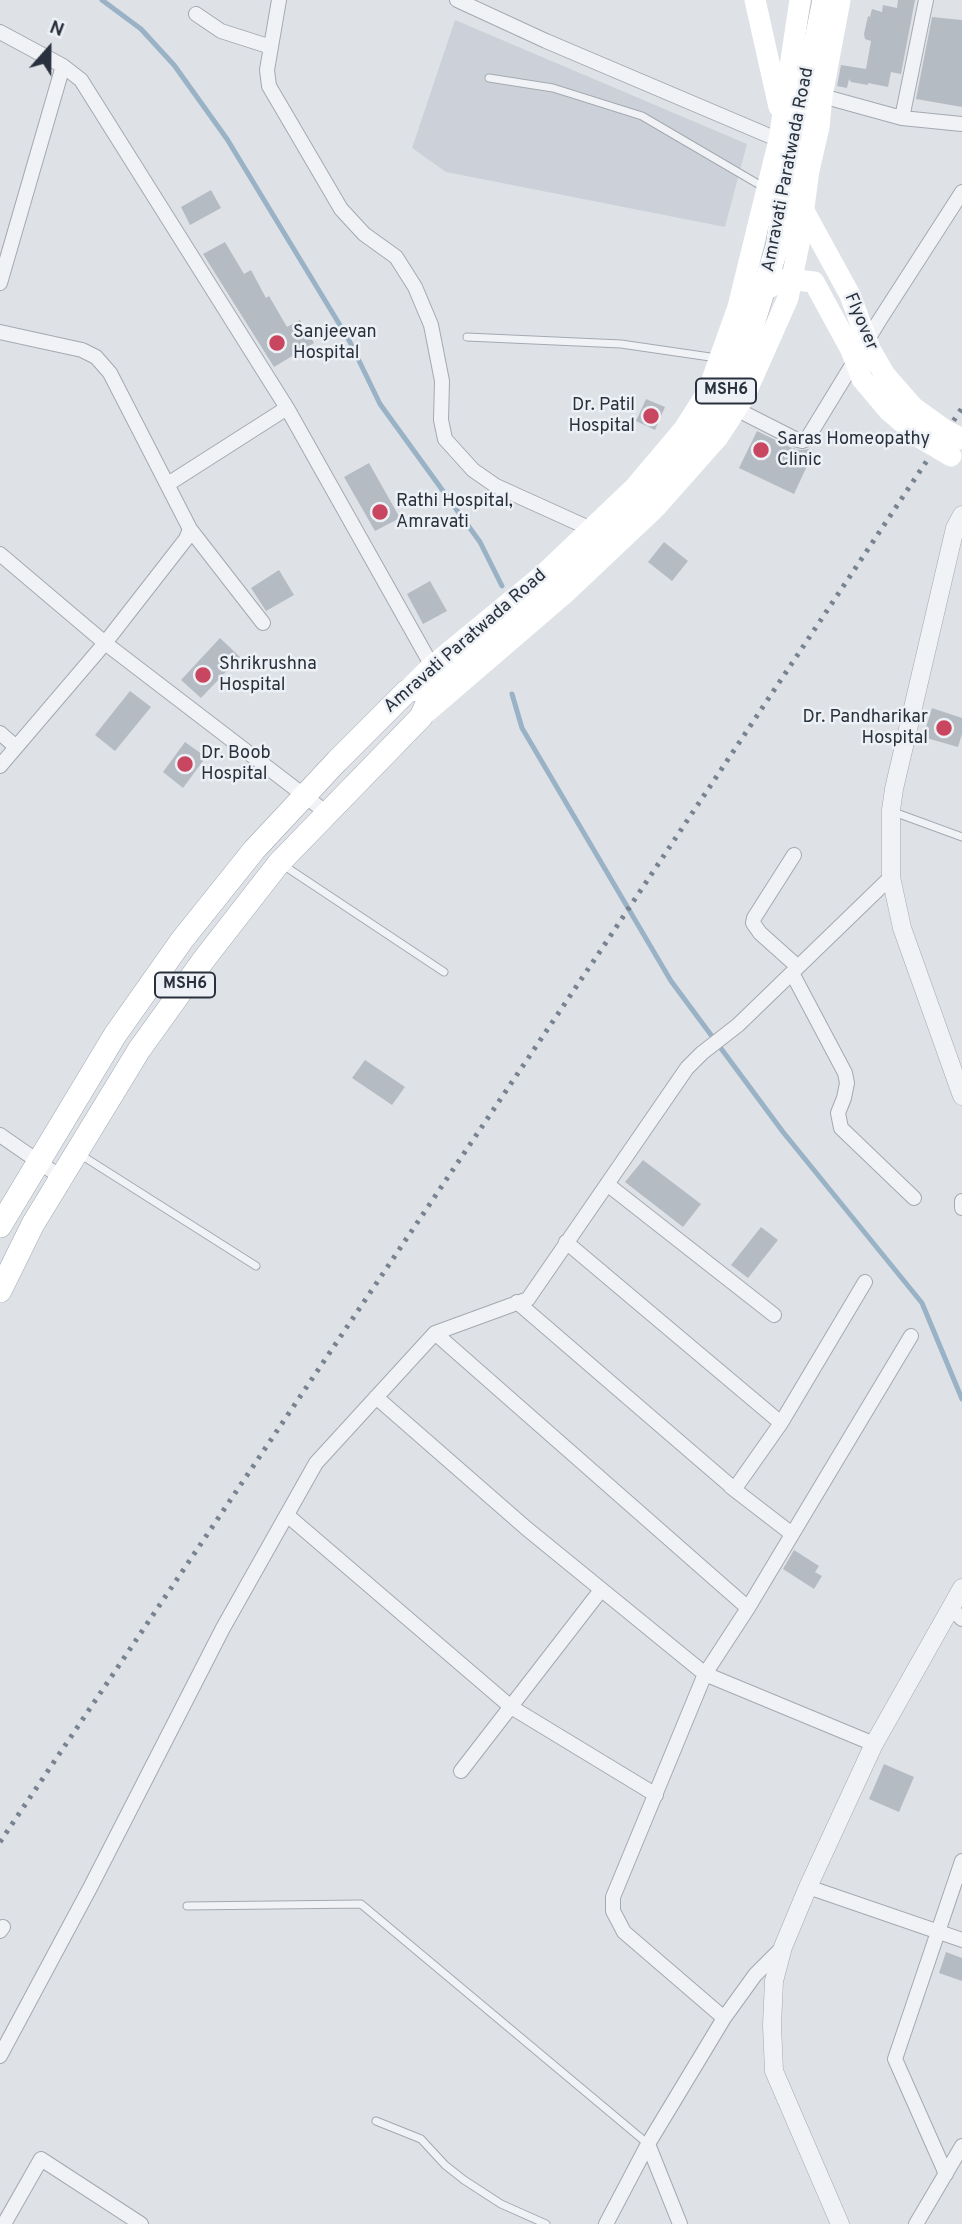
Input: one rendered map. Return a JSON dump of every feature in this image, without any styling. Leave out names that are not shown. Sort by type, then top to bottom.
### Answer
[{"type":"main road","points":[[755,0],[780,130]]},
{"type":"main road","name":"Amravati Paratwada Road","points":[[437,677],[635,487],[684,429],[708,391],[722,359],[738,307],[780,130],[800,0]]},
{"type":"main road","name":"Amravati Paratwada Road","points":[[0,1226],[114,1035],[182,940],[254,850],[407,691],[437,677],[572,571],[611,535],[675,468],[695,442],[717,409],[743,356],[777,247],[787,180],[824,0]]},
{"type":"main road","name":"MSH6","points":[[0,1291],[33,1224],[139,1050],[205,958],[279,863],[421,717],[564,594],[656,507],[718,437],[736,409],[775,331],[788,298],[840,0]]},
{"type":"main road","name":"Flyover","points":[[787,180],[850,295],[870,349],[885,375],[913,407],[945,430],[958,450]]},
{"type":"main road","name":"Flyover","points":[[764,290],[786,279],[814,282],[851,350],[862,379],[889,411],[922,439],[958,450]]},
{"type":"main road","name":"MSH6","points":[[421,717],[437,677]]},
{"type":"street","points":[[278,0],[267,70],[268,86],[351,221],[396,257],[415,287],[433,336],[442,381],[445,439],[473,470],[496,485],[591,529]]},
{"type":"street","points":[[457,0],[546,41],[780,130]]},
{"type":"street","points":[[902,118],[926,0]]},
{"type":"street","points":[[196,14],[221,31],[271,47]]},
{"type":"street","points":[[0,32],[63,66],[81,80],[287,408],[437,677]]},
{"type":"street","points":[[0,283],[63,66]]},
{"type":"street","points":[[822,96],[902,118],[962,124]]},
{"type":"street","points":[[736,409],[794,439],[807,439],[962,192]]},
{"type":"street","points":[[0,332],[82,350],[96,357],[110,373],[190,529],[263,624]]},
{"type":"street","points":[[168,484],[287,408]]},
{"type":"street","points":[[960,527],[894,789],[891,810],[891,877],[902,928],[961,1089]]},
{"type":"street","points":[[0,766],[105,643],[186,539],[190,529]]},
{"type":"street","points":[[0,554],[105,643],[327,813]]},
{"type":"street","points":[[0,733],[16,747]]},
{"type":"street","points":[[794,855],[753,923],[795,970],[845,1073],[844,1098],[838,1113],[841,1128],[914,1198]]},
{"type":"street","points":[[0,2056],[223,1629],[316,1463],[435,1333],[528,1299],[687,1068],[738,1025],[891,877]]},
{"type":"street","points":[[0,1135],[62,1178]]},
{"type":"street","points":[[607,1184],[774,1315]]},
{"type":"street","points":[[962,1201],[962,1208]]},
{"type":"street","points":[[566,1242],[780,1423]]},
{"type":"street","points":[[731,1487],[736,1487],[780,1423],[865,1282]]},
{"type":"street","points":[[517,1302],[731,1487],[792,1534]]},
{"type":"street","points":[[435,1333],[748,1608]]},
{"type":"street","points":[[724,2018],[624,1932],[613,1911],[613,1897],[705,1674],[748,1608],[911,1336]]},
{"type":"street","points":[[376,1397],[526,1528],[705,1674],[874,1744]]},
{"type":"street","points":[[287,1515],[511,1707],[656,1795]]},
{"type":"street","points":[[840,2224],[774,2071],[774,1982],[783,1947],[808,1887],[874,1744],[957,1614],[962,1588]]},
{"type":"street","points":[[461,1771],[601,1590]]},
{"type":"street","points":[[946,2174],[895,2059],[962,1861]]},
{"type":"street","points":[[808,1887],[962,1940]]},
{"type":"street","points":[[606,2224],[648,2144],[724,2018],[755,1975],[783,1947]]},
{"type":"street","points":[[648,2144],[680,2224]]},
{"type":"street","points":[[916,2224],[962,2146]]},
{"type":"street","points":[[4,2224],[41,2159],[135,2222]]},
{"type":"lane","points":[[489,78],[552,88],[642,116],[765,188]]},
{"type":"lane","points":[[467,337],[621,344],[722,359]]},
{"type":"lane","points":[[891,810],[962,837]]},
{"type":"lane","points":[[279,863],[444,972]]},
{"type":"lane","points":[[77,1153],[256,1266]]},
{"type":"lane","points":[[187,1906],[361,1904],[648,2144]]},
{"type":"lane","points":[[376,2121],[421,2139],[445,2165],[464,2180],[501,2204],[546,2224]]},
{"type":"shaded area","points":[[455,20],[747,144],[725,227],[446,172],[412,148]]},
{"type":"building","points":[[898,0],[915,0],[901,74],[891,72],[888,87],[851,82],[849,79],[847,88],[837,86],[841,65],[866,69],[871,41],[865,39],[864,34],[872,9],[882,12],[883,5],[897,8]]},
{"type":"building","points":[[932,17],[962,20],[962,107],[916,99]]},
{"type":"building","points":[[211,190],[221,208],[190,225],[181,207]]},
{"type":"building","points":[[225,242],[244,274],[251,270],[266,298],[269,296],[287,327],[300,320],[314,343],[274,367],[203,254]]},
{"type":"building","points":[[646,399],[665,407],[655,430],[636,421]]},
{"type":"building","points":[[757,431],[792,448],[814,451],[794,494],[739,468]]},
{"type":"building","points":[[369,463],[400,518],[375,531],[344,477]]},
{"type":"building","points":[[664,542],[688,561],[672,581],[648,562]]},
{"type":"building","points":[[279,570],[294,595],[266,611],[251,588]]},
{"type":"building","points":[[430,581],[447,611],[423,624],[407,594]]},
{"type":"building","points":[[220,638],[240,657],[201,698],[181,680]]},
{"type":"building","points":[[130,691],[151,707],[115,751],[95,735]]},
{"type":"building","points":[[932,708],[962,718],[962,734],[958,747],[923,737]]},
{"type":"building","points":[[185,742],[206,757],[183,788],[163,772]]},
{"type":"building","points":[[365,1060],[405,1087],[392,1105],[352,1078]]},
{"type":"building","points":[[643,1160],[701,1204],[683,1227],[625,1182]]},
{"type":"building","points":[[761,1227],[778,1240],[748,1278],[731,1265]]},
{"type":"building","points":[[794,1550],[819,1566],[815,1572],[822,1576],[814,1589],[783,1569]]},
{"type":"building","points":[[884,1764],[914,1777],[899,1812],[869,1799]]},
{"type":"building","points":[[946,1952],[962,1958],[962,1981],[939,1973]]},
{"type":"waterway","points":[[102,0],[141,29],[174,65],[227,139],[349,340],[380,404],[480,542],[502,586]]},
{"type":"waterway","points":[[512,694],[522,728],[671,981],[783,1132],[922,1303],[962,1399]]},
{"type":"railway","points":[[0,1842],[605,944],[962,408]]},
{"type":"place","name":"Sanjeevan Hospital","points":[[277,343]]},
{"type":"place","name":"Dr. Patil Hospital","points":[[651,416]]},
{"type":"place","name":"Saras Homeopathy Clinic","points":[[761,450]]},
{"type":"place","name":"Rathi Hospital, Amravati","points":[[380,512]]},
{"type":"place","name":"Shrikrushna Hospital","points":[[203,675]]},
{"type":"place","name":"Dr. Pandharikar Hospital","points":[[944,728]]},
{"type":"place","name":"Dr. Boob Hospital","points":[[185,764]]}]
